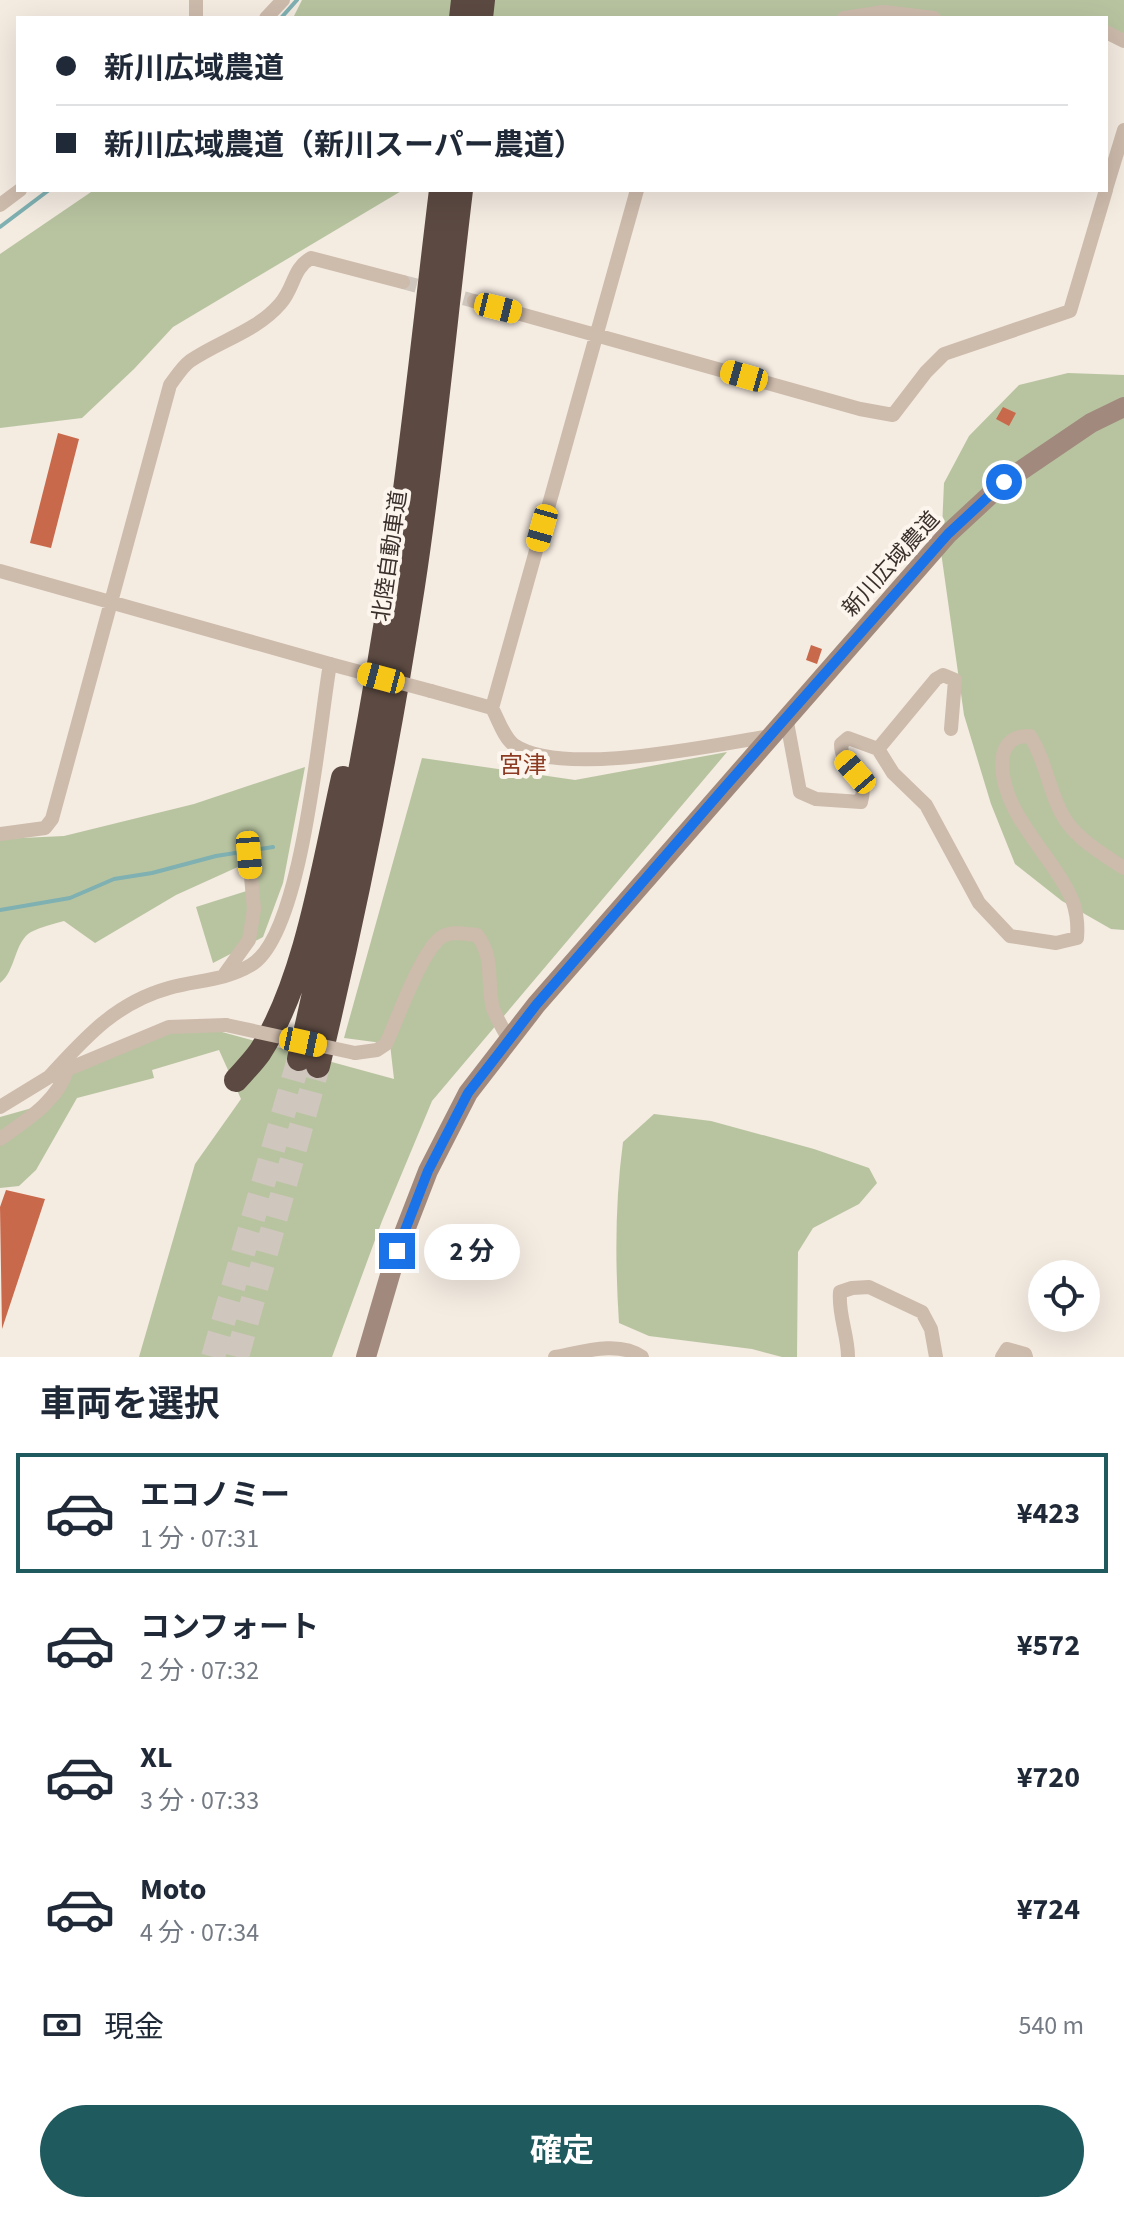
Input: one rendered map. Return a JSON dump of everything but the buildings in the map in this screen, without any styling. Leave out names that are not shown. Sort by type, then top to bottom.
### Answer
[{"type":"highway","name":"北陸自動車道","points":[[450,199],[428,475],[395,696],[368,844],[308,1063],[393,579],[421,351],[450,199]]},
{"type":"highway","points":[[236,1080],[259,1053],[278,1019],[305,944],[362,696],[421,351]]},
{"type":"street","points":[[268,16],[283,0]]},
{"type":"street","points":[[857,16],[884,12],[917,16]]},
{"type":"street","points":[[1108,183],[1124,130]]},
{"type":"street","points":[[0,205],[17,192]]},
{"type":"street","points":[[636,192],[492,708],[511,744],[537,757],[596,759],[684,750],[771,736]]},
{"type":"street","points":[[474,301],[860,409],[893,415],[944,354],[1070,311],[1105,192]]},
{"type":"street","points":[[0,834],[45,828],[52,819],[170,385],[188,363],[241,333],[280,304],[300,264],[311,258],[403,282]]},
{"type":"street","name":"新川広域農道","points":[[366,1357],[397,1251],[428,1171],[468,1093],[509,1040],[625,902],[948,534],[1004,482],[1091,423],[1124,407]]},
{"type":"street","points":[[0,571],[492,708]]},
{"type":"street","points":[[49,1077],[98,1024],[131,1003],[169,988],[221,979],[254,964],[270,946],[284,913],[307,826],[330,664]]},
{"type":"street","points":[[878,749],[936,679],[943,675],[955,680],[951,729]]},
{"type":"street","points":[[786,717],[800,792],[816,799],[861,802],[864,792],[862,782],[841,756],[841,744],[848,738],[878,749],[893,773],[926,805],[979,903],[1010,936],[1056,943],[1077,938],[1078,924],[1072,901],[1013,807],[1002,753],[1008,741],[1017,735],[1030,736],[1039,749],[1067,823],[1079,837],[1124,868]]},
{"type":"street","points":[[221,979],[249,940],[254,909],[249,855]]},
{"type":"street","points":[[0,1107],[49,1077],[169,1027],[226,1025],[355,1053],[377,1050],[386,1044],[424,960],[441,938],[452,933],[477,935],[486,947],[492,1007],[509,1040]]},
{"type":"street","points":[[0,1139],[48,1102],[64,1081],[67,1070]]},
{"type":"street","points":[[848,1357],[848,1339],[839,1310],[840,1292],[869,1287],[922,1312],[931,1329],[936,1357]]},
{"type":"street","points":[[555,1357],[604,1349],[632,1350],[642,1357]]},
{"type":"street","points":[[1002,1357],[1007,1349],[1026,1357]]},
{"type":"green space","points":[[302,0],[1124,0],[1124,44],[1108,40],[1108,16],[294,16]]},
{"type":"green space","points":[[91,192],[400,192],[173,327],[82,418],[0,428],[0,254]]},
{"type":"green space","points":[[1068,373],[1124,375],[1124,930],[1111,929],[1062,901],[1015,864],[991,804],[964,715],[941,552],[944,483],[969,436],[1019,385]]},
{"type":"green space","points":[[727,752],[432,1101],[382,1221],[332,1357],[139,1357],[195,1164],[241,1099],[219,1050],[152,1070],[154,1078],[77,1098],[36,1170],[19,1186],[0,1188],[0,1117],[32,1108],[79,1061],[178,1020],[394,1079],[390,1044],[344,1038],[422,758],[575,780]]},
{"type":"green space","points":[[305,767],[283,883],[263,937],[213,963],[196,907],[256,888],[251,861],[176,895],[95,943],[64,921],[31,932],[21,942],[9,971],[0,983],[0,839],[64,836],[194,804]]},
{"type":"green space","points":[[654,1114],[711,1121],[814,1149],[869,1168],[877,1183],[859,1204],[813,1228],[798,1252],[797,1357],[649,1336],[619,1323],[616,1232],[623,1142]]},
{"type":"waterway","points":[[283,16],[297,0]]},
{"type":"waterway","points":[[0,227],[46,192]]},
{"type":"waterway","points":[[0,910],[70,898],[114,879],[152,873],[216,856],[273,847]]},
{"type":"tunnel","points":[[403,282],[474,301]]},
{"type":"tunnel","points":[[213,1357],[299,1059]]},
{"type":"tunnel","points":[[237,1357],[318,1066]]},
{"type":"district","name":"宮津","points":[[523,765]]},
{"type":"route","points":[[397,1251],[428,1171],[468,1093],[536,1005],[948,534],[1004,482]]}]
